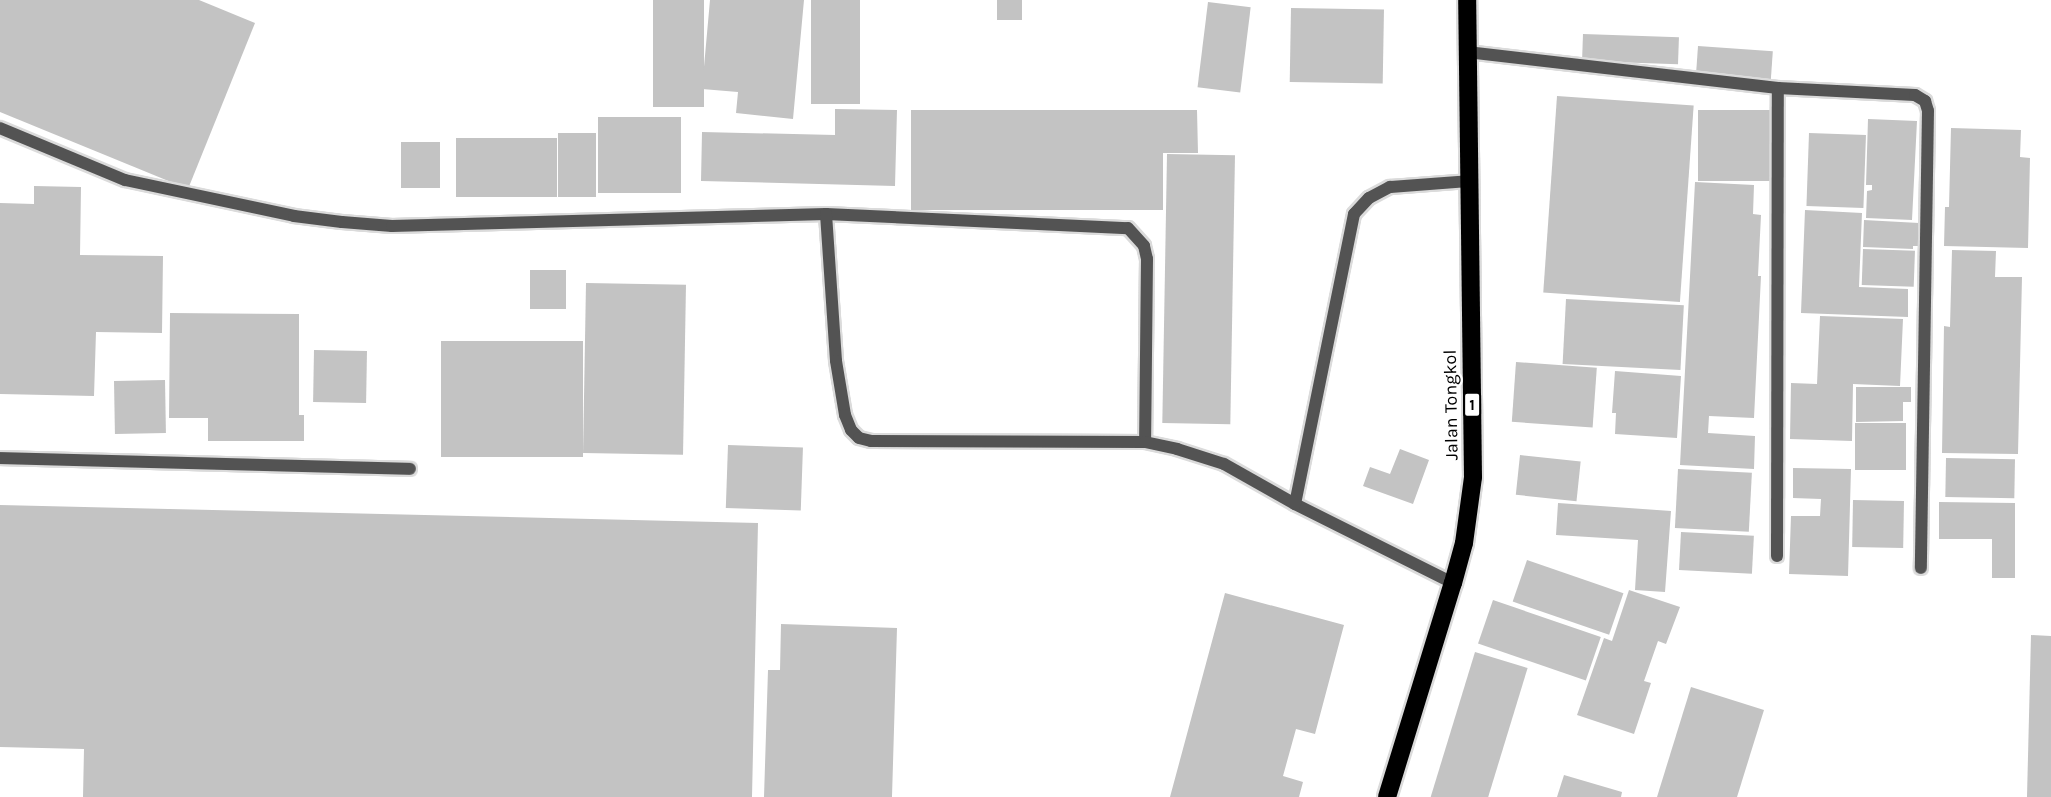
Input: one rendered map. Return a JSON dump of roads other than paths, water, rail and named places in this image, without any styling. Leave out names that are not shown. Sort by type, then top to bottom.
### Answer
[{"type":"highway","name":"Jalan Tongkol","points":[[1387,797],[1453,584],[1464,543],[1473,477],[1467,0]]},
{"type":"street","points":[[1467,52],[1778,88],[1916,95],[1925,101],[1929,111],[1921,568]]},
{"type":"street","points":[[1776,556],[1778,88]]},
{"type":"street","points":[[0,128],[125,180],[294,216],[342,222],[392,226],[826,214],[1128,228],[1144,246],[1147,259],[1145,442]]},
{"type":"street","points":[[1294,504],[1354,214],[1369,198],[1390,187],[1469,181]]},
{"type":"street","points":[[826,214],[836,361],[845,414],[851,430],[859,438],[871,441],[1145,442],[1224,465],[1294,504],[1453,584]]},
{"type":"street","points":[[0,458],[410,469]]}]
